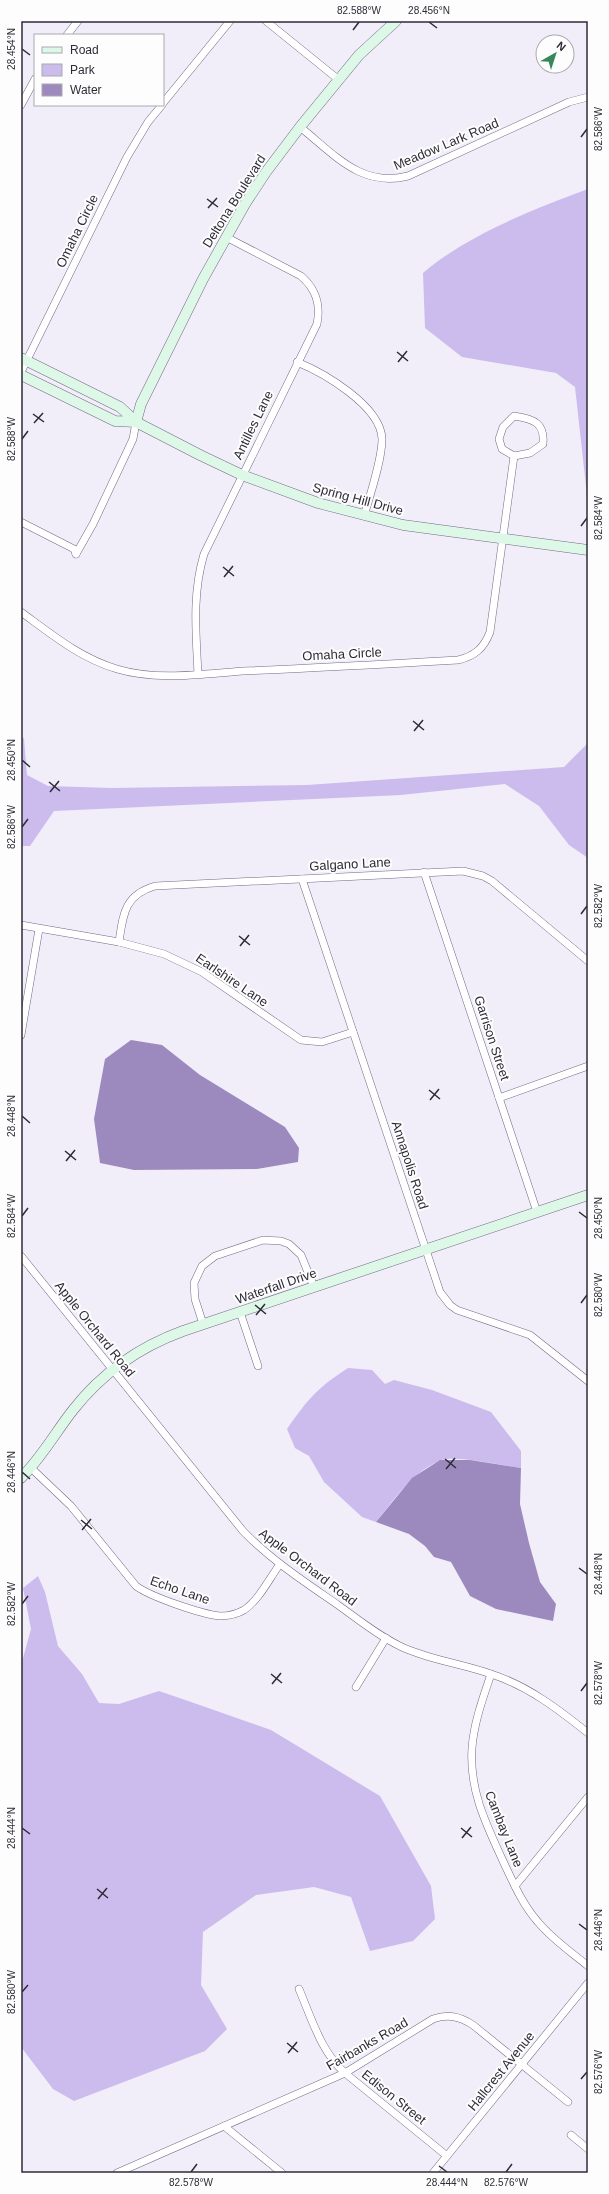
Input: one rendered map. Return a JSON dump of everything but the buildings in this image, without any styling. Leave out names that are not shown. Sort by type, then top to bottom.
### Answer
[{"type":"main road","name":"Deltona Boulevard","points":[[136,422],[141,404],[203,278],[266,172],[300,127],[360,55],[396,21]]},
{"type":"main road","name":"Spring Hill Drive","points":[[24,359],[120,407],[136,422],[242,475],[305,499],[364,516],[445,532],[588,550]]},
{"type":"main road","name":"Spring Hill Drive","points":[[21,375],[115,421],[136,422]]},
{"type":"main road","name":"Waterfall Drive","points":[[21,1478],[81,1400],[112,1369],[148,1346],[203,1324],[588,1195]]},
{"type":"street","points":[[67,34],[78,21]]},
{"type":"street","name":"Omaha Circle","points":[[164,102],[230,21]]},
{"type":"street","points":[[266,21],[339,80]]},
{"type":"street","points":[[21,105],[34,81]]},
{"type":"street","name":"Meadow Lark Road","points":[[300,127],[359,173],[372,178],[396,179],[408,176],[569,102],[588,97]]},
{"type":"street","name":"Omaha Circle","points":[[21,372],[24,359],[127,157],[140,133],[160,106]]},
{"type":"street","name":"Antilles Lane","points":[[198,674],[195,605],[200,569],[210,539],[318,319],[319,306],[314,290],[300,276],[226,237]]},
{"type":"street","points":[[297,362],[316,370],[348,392],[371,413],[380,429],[381,447],[364,516]]},
{"type":"street","points":[[514,416],[527,418],[537,423],[544,433],[543,444],[530,453],[514,456],[502,449],[499,439],[503,427],[514,416]]},
{"type":"street","points":[[21,522],[74,549],[76,554],[93,524],[133,439],[136,422]]},
{"type":"street","name":"Omaha Circle","points":[[21,612],[60,641],[98,662],[117,669],[153,676],[458,660],[467,658],[482,648],[490,632],[514,456]]},
{"type":"street","name":"Galgano Lane","points":[[118,942],[125,909],[133,897],[145,889],[155,886],[462,871],[483,876],[498,885],[588,961]]},
{"type":"street","name":"Garrison Street","points":[[424,872],[538,1212]]},
{"type":"street","name":"Annapolis Road","points":[[302,879],[440,1292],[450,1305],[464,1313],[530,1335],[588,1381]]},
{"type":"street","name":"Earlshire Lane","points":[[21,925],[118,942],[164,954],[190,966],[301,1040],[322,1042],[353,1032]]},
{"type":"street","points":[[21,1035],[39,929]]},
{"type":"street","points":[[499,1098],[567,1075],[588,1066]]},
{"type":"street","points":[[203,1324],[194,1295],[197,1274],[208,1260],[236,1249],[263,1240],[276,1240],[289,1244],[301,1255],[314,1287]]},
{"type":"street","name":"Apple Orchard Road","points":[[21,1256],[243,1531],[280,1564],[386,1638],[426,1657],[491,1674],[534,1693],[555,1707],[588,1733]]},
{"type":"street","points":[[240,1312],[258,1366]]},
{"type":"street","name":"Echo Lane","points":[[30,1468],[71,1506],[136,1586],[154,1596],[212,1614],[230,1615],[240,1612],[250,1605],[280,1564]]},
{"type":"street","points":[[356,1687],[386,1638]]},
{"type":"street","name":"Cambay Lane","points":[[491,1674],[474,1730],[472,1758],[473,1779],[482,1814],[515,1886],[538,1923],[588,1966]]},
{"type":"street","points":[[515,1886],[588,1796]]},
{"type":"street","name":"Hallcrest Avenue","points":[[433,2173],[588,1983]]},
{"type":"street","name":"Edison Street","points":[[299,1988],[327,2051],[345,2072],[447,2156]]},
{"type":"street","name":"Fairbanks Road","points":[[117,2173],[345,2072],[433,2020],[449,2016],[465,2020],[473,2024],[568,2102]]},
{"type":"street","points":[[224,2126],[282,2173]]},
{"type":"street","points":[[571,2135],[588,2149]]},
{"type":"green space","points":[[588,189],[588,504],[575,387],[556,373],[462,357],[425,328],[423,273],[441,259],[480,235],[524,214]]},
{"type":"green space","points":[[21,735],[24,739],[27,775],[48,786],[112,788],[307,785],[564,767],[588,743],[588,858],[569,845],[539,806],[505,784],[401,795],[54,811],[30,846],[21,846]]},
{"type":"green space","points":[[348,1368],[372,1370],[385,1384],[394,1380],[432,1390],[491,1412],[521,1451],[521,1468],[479,1461],[446,1459],[439,1461],[420,1472],[396,1496],[376,1522],[362,1517],[324,1482],[309,1456],[295,1448],[287,1429],[301,1410],[321,1388]]},
{"type":"green space","points":[[38,1576],[45,1592],[58,1646],[82,1674],[99,1703],[119,1704],[159,1691],[271,1730],[380,1796],[431,1886],[435,1919],[413,1941],[370,1951],[351,1897],[314,1887],[256,1895],[203,1932],[201,1985],[227,2029],[205,2051],[74,2101],[53,2089],[21,2047],[21,1660],[23,1658],[31,1629],[23,1588]]},
{"type":"water","points":[[131,1040],[162,1045],[200,1075],[285,1127],[299,1148],[298,1162],[257,1169],[134,1170],[100,1163],[94,1119],[105,1059]]},
{"type":"water","points":[[440,1460],[470,1460],[521,1468],[520,1504],[540,1582],[556,1604],[553,1621],[496,1609],[470,1596],[451,1562],[434,1557],[425,1546],[409,1534],[376,1522],[412,1478]]}]
